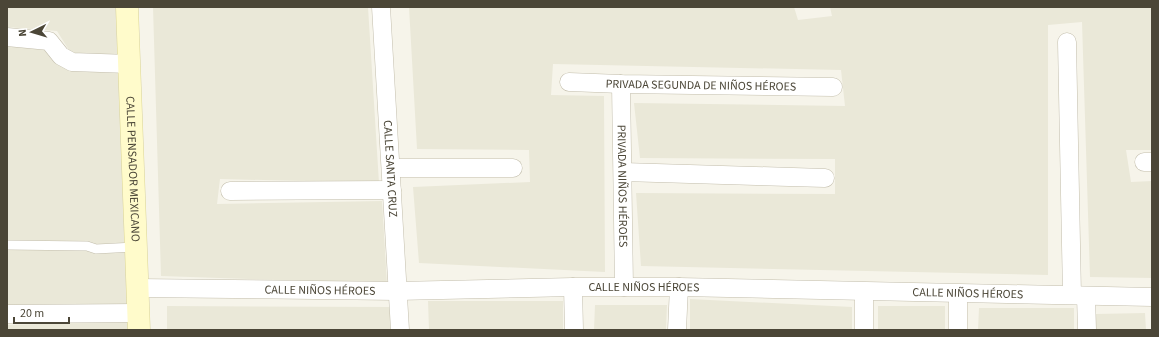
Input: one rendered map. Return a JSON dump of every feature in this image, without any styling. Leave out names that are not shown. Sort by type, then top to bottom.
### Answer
[{"type":"main road","name":"CALLE PENSADOR MEXICANO","points":[[127,7],[136,288],[139,322]]},
{"type":"street","name":"CALLE SANTA CRUZ","points":[[381,7],[400,330]]},
{"type":"street","points":[[7,37],[49,40],[61,56],[72,62],[129,64]]},
{"type":"street","points":[[1067,42],[1079,296],[1087,330]]},
{"type":"street","name":"PRIVADA SEGUNDA DE NIÑOS HÉROES","points":[[569,82],[833,87]]},
{"type":"street","name":"PRIVADA NIÑOS HÉROES","points":[[621,84],[624,287]]},
{"type":"street","points":[[391,168],[513,168]]},
{"type":"street","points":[[623,172],[825,178]]},
{"type":"street","points":[[230,191],[392,190]]},
{"type":"street","name":"CALLE NIÑOS HÉROES","points":[[136,288],[398,291],[624,287],[1152,298]]},
{"type":"street","points":[[573,288],[574,330]]},
{"type":"street","points":[[677,330],[679,288]]},
{"type":"street","points":[[864,292],[864,330]]},
{"type":"street","points":[[958,294],[958,330]]},
{"type":"street","points":[[7,314],[139,322]]},
{"type":"lane","points":[[7,245],[87,246],[96,249],[135,247]]},
{"type":"shaded area","points":[[7,7],[120,7],[121,55],[72,55],[57,31],[7,27]]},
{"type":"shaded area","points":[[153,7],[368,7],[379,183],[220,179],[217,204],[382,201],[387,284],[161,276]]},
{"type":"shaded area","points":[[409,7],[794,7],[798,20],[832,16],[830,7],[1152,7],[1152,150],[1126,150],[1131,182],[1152,181],[1152,278],[1090,277],[1082,22],[1048,25],[1048,275],[641,266],[636,193],[835,194],[835,159],[640,158],[634,103],[845,106],[841,70],[553,64],[551,95],[604,96],[605,272],[419,263],[413,187],[530,182],[529,150],[417,149]]},
{"type":"shaded area","points":[[7,46],[42,47],[54,62],[68,70],[120,71],[129,305],[7,307]]},
{"type":"shaded area","points":[[690,299],[852,307],[852,330],[690,330]]},
{"type":"shaded area","points":[[428,301],[563,301],[563,330],[429,330]]},
{"type":"shaded area","points":[[595,305],[667,305],[666,330],[594,330]]},
{"type":"shaded area","points":[[167,306],[390,307],[391,330],[167,330]]},
{"type":"shaded area","points":[[878,306],[945,306],[945,330],[878,330]]},
{"type":"shaded area","points":[[979,308],[1074,308],[1074,330],[978,330]]},
{"type":"shaded area","points":[[1145,313],[1146,330],[1096,330],[1096,314]]},
{"type":"shaded area","points":[[129,321],[129,330],[7,330],[7,325]]}]
